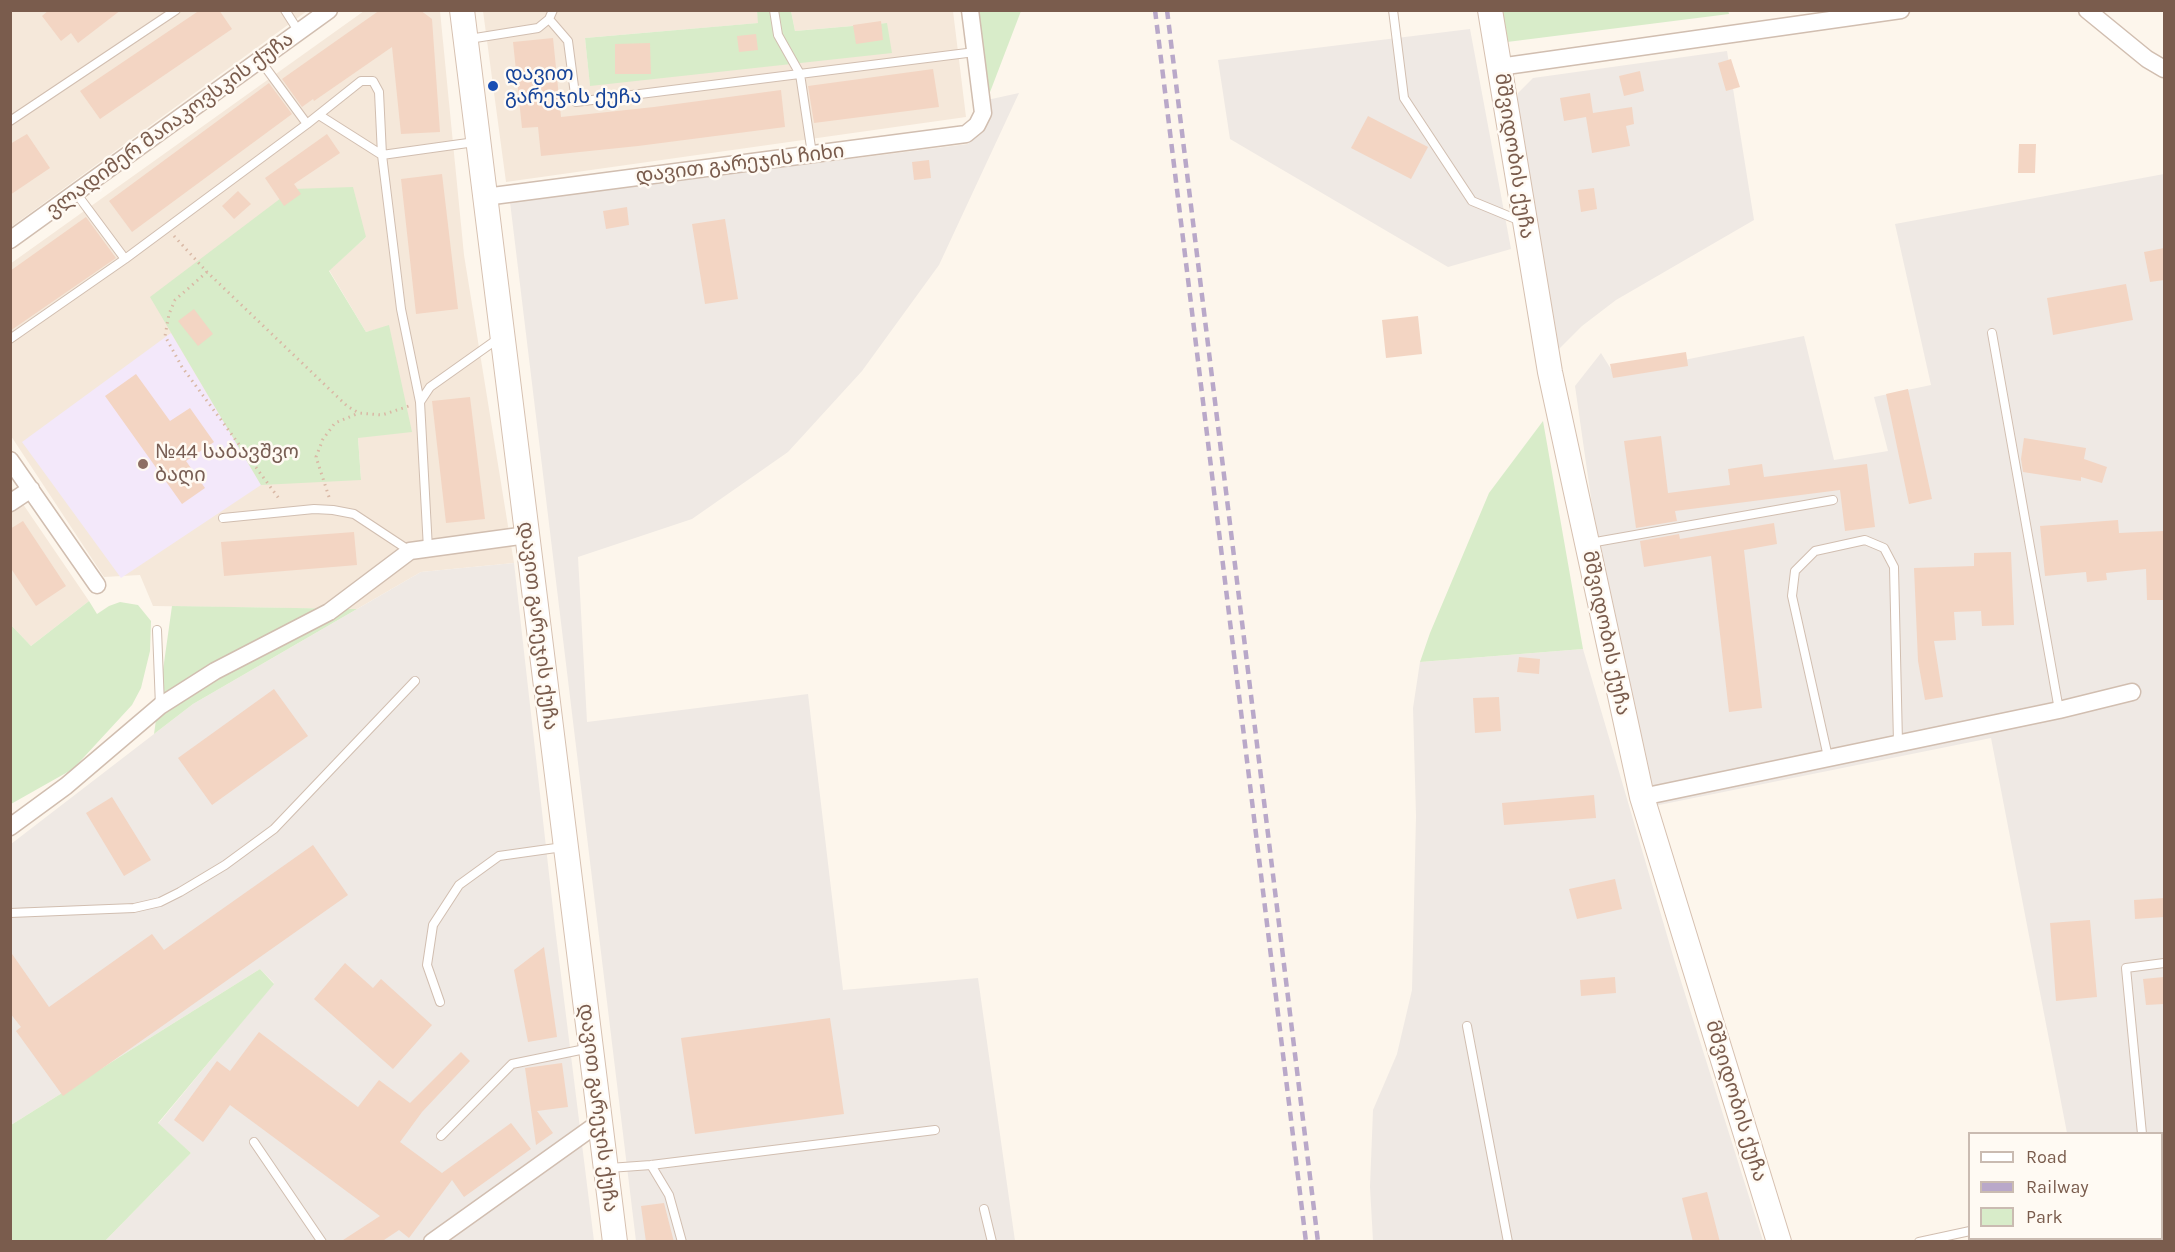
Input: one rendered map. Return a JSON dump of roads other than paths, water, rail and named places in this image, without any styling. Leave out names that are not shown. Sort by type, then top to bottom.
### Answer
[{"type":"main road","name":"დავით გარეჯის ქუჩა","points":[[462,10],[615,1242]]},
{"type":"main road","name":"მშვიდობის ქუჩა","points":[[1490,10],[1550,372],[1642,797],[1779,1242]]},
{"type":"street","name":"ვლადიმერ მაიაკოვსკის ქუჩა","points":[[10,240],[329,10]]},
{"type":"street","points":[[970,10],[975,52]]},
{"type":"street","points":[[1499,67],[1901,10]]},
{"type":"street","points":[[2087,10],[2164,69]]},
{"type":"street","name":"დავით გარეჯის ჩიხი","points":[[485,197],[966,134],[977,125],[983,112],[975,52]]},
{"type":"street","points":[[10,460],[97,585]]},
{"type":"street","points":[[10,504],[31,489]]},
{"type":"street","points":[[10,827],[66,786],[160,706],[215,671],[329,612],[410,551],[527,535]]},
{"type":"street","points":[[1642,797],[2059,710],[2132,692]]},
{"type":"street","points":[[432,1242],[600,1122]]},
{"type":"lane","points":[[10,121],[176,10]]},
{"type":"lane","points":[[285,10],[299,32]]},
{"type":"lane","points":[[774,10],[778,36],[800,74],[812,154]]},
{"type":"lane","points":[[1393,10],[1404,98],[1472,201],[1526,223]]},
{"type":"lane","points":[[466,40],[537,28],[551,15],[568,40],[576,102],[975,52]]},
{"type":"lane","points":[[260,60],[308,124]]},
{"type":"lane","points":[[10,339],[125,259],[308,124],[361,81],[374,81],[379,92],[382,155],[401,309],[420,402],[428,549]]},
{"type":"lane","points":[[319,115],[382,155],[478,142]]},
{"type":"lane","points":[[76,193],[125,259]]},
{"type":"lane","points":[[1992,333],[2059,710]]},
{"type":"lane","points":[[420,402],[430,387],[502,336]]},
{"type":"lane","points":[[1587,544],[1833,500]]},
{"type":"lane","points":[[223,518],[333,510],[354,514],[410,551]]},
{"type":"lane","points":[[1828,757],[1792,596],[1795,571],[1815,551],[1865,540],[1884,548],[1894,567],[1898,743]]},
{"type":"lane","points":[[157,630],[160,706]]},
{"type":"lane","points":[[10,913],[134,908],[160,902],[180,892],[225,865],[274,829],[415,681]]},
{"type":"lane","points":[[440,1002],[427,965],[433,925],[459,885],[499,856],[566,846]]},
{"type":"lane","points":[[2142,1132],[2126,968],[2164,963]]},
{"type":"lane","points":[[1467,1026],[1509,1242]]},
{"type":"lane","points":[[441,1136],[512,1064],[591,1048]]},
{"type":"lane","points":[[606,1169],[935,1130]]},
{"type":"lane","points":[[254,1142],[322,1242]]},
{"type":"lane","points":[[651,1165],[669,1195],[682,1242]]},
{"type":"lane","points":[[984,1209],[992,1242]]},
{"type":"lane","points":[[1919,1242],[1968,1231]]},
{"type":"railway","points":[[1155,10],[1306,1242]]},
{"type":"railway","points":[[1167,10],[1318,1242]]},
{"type":"place","name":"დავით გარეჯის ქუჩა","points":[[493,86]]},
{"type":"place","name":"№44 საბავშვო ბაღი","points":[[143,464]]}]
